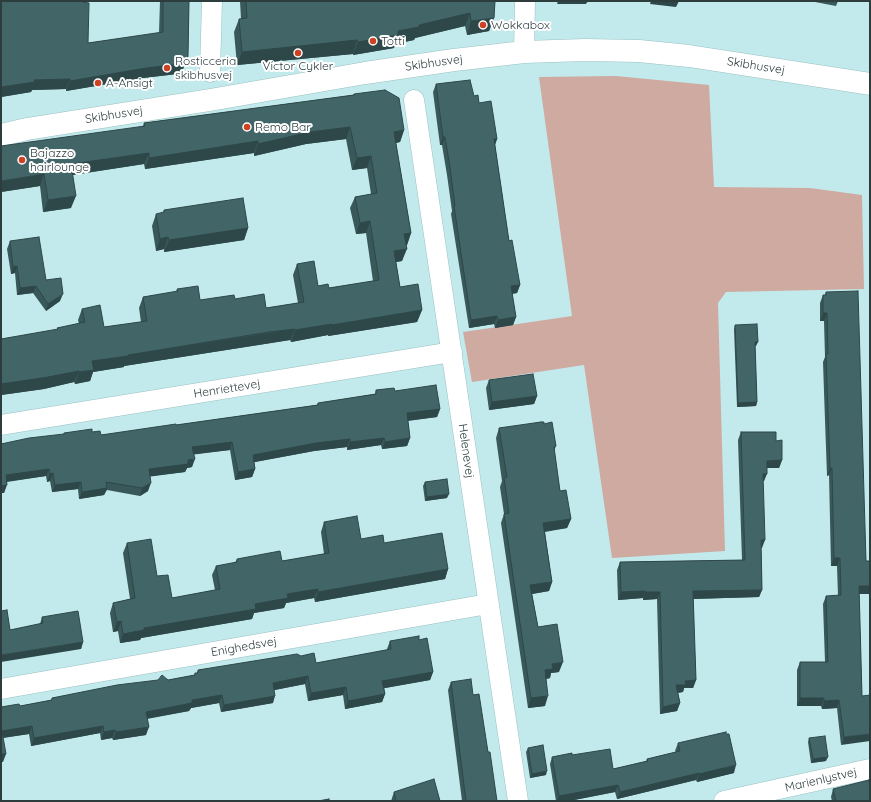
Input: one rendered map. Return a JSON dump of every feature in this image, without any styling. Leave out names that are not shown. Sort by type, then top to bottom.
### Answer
[{"type":"street","points":[[210,72],[212,1]]},
{"type":"street","points":[[524,52],[525,1]]},
{"type":"street","name":"Skibhusvej","points":[[1,135],[28,129],[210,100],[365,73],[454,60],[524,52],[585,50],[639,51],[725,61],[870,84]]},
{"type":"street","name":"Helenevej","points":[[414,100],[518,801]]},
{"type":"street","name":"Henriettevej","points":[[1,425],[452,352]]},
{"type":"street","name":"Enighedsvej","points":[[1,689],[488,604]]},
{"type":"street","name":"Marienlystvej","points":[[724,801],[870,769]]},
{"type":"shaded area","points":[[616,76],[709,85],[714,187],[810,188],[862,195],[864,289],[726,292],[718,303],[725,551],[612,558],[584,365],[472,382],[463,332],[572,316],[539,77]]},
{"type":"building","points":[[1,1],[82,1],[89,3],[88,43],[163,32],[163,1],[189,1],[187,60],[181,64],[146,68],[70,81],[70,79],[34,80],[35,82],[1,87]]},
{"type":"building","points":[[246,1],[495,1],[494,18],[471,21],[470,13],[419,25],[419,27],[398,31],[398,35],[358,42],[357,40],[242,52],[239,19],[247,18]]},
{"type":"building","points":[[470,80],[474,96],[478,95],[479,103],[491,101],[497,139],[494,139],[509,241],[512,240],[520,285],[511,286],[516,317],[498,320],[497,316],[471,320],[454,206],[450,167],[445,137],[443,137],[436,84]]},
{"type":"building","points":[[385,90],[399,98],[404,130],[394,132],[411,233],[404,234],[407,249],[394,251],[400,287],[418,284],[422,310],[332,325],[269,332],[92,361],[94,370],[79,371],[1,384],[1,339],[58,329],[57,328],[85,322],[82,309],[100,305],[104,327],[147,321],[143,297],[198,286],[200,300],[234,295],[235,299],[264,294],[266,308],[304,302],[297,264],[314,261],[318,286],[328,284],[329,288],[379,280],[370,221],[360,223],[355,197],[377,193],[371,156],[357,158],[350,127],[310,132],[258,144],[258,141],[149,158],[149,153],[71,164],[76,196],[48,200],[44,174],[1,181],[1,146],[145,126],[144,123]]},
{"type":"building","points":[[243,198],[248,228],[169,240],[168,237],[160,239],[156,214],[164,212],[164,210]]},
{"type":"building","points":[[39,237],[46,280],[61,278],[63,294],[48,304],[36,286],[20,288],[17,266],[13,267],[10,241]]},
{"type":"building","points":[[858,291],[866,561],[870,561],[870,586],[859,586],[862,696],[870,695],[870,734],[844,737],[839,700],[824,701],[824,698],[800,698],[800,662],[828,662],[826,596],[841,595],[840,558],[834,558],[832,468],[830,468],[826,354],[828,354],[827,313],[823,313],[823,295],[826,295],[826,292]]},
{"type":"building","points":[[757,324],[758,342],[755,342],[757,402],[738,403],[735,325]]},
{"type":"building","points":[[533,374],[537,396],[492,402],[489,380]]},
{"type":"building","points":[[436,385],[440,409],[407,413],[410,438],[385,442],[384,438],[350,442],[350,439],[316,443],[253,455],[255,469],[238,472],[232,442],[192,447],[195,459],[188,460],[188,464],[149,469],[151,483],[142,488],[106,482],[107,488],[82,492],[81,482],[55,485],[53,473],[50,474],[49,469],[6,475],[7,485],[1,486],[1,444],[29,438],[92,429],[92,432],[100,431],[101,435],[176,425],[318,405],[318,403],[376,394],[376,390],[394,388],[395,391]]},
{"type":"building","points":[[544,422],[544,424],[552,422],[556,446],[554,447],[560,491],[566,490],[571,519],[543,523],[552,582],[530,585],[538,627],[557,624],[563,662],[552,664],[553,669],[545,670],[548,696],[531,698],[504,514],[509,513],[504,478],[507,477],[499,428]]},
{"type":"building","points":[[741,432],[776,432],[776,441],[782,440],[782,460],[767,461],[767,474],[763,474],[765,540],[761,540],[762,590],[693,591],[696,680],[685,681],[686,685],[676,685],[680,703],[663,707],[660,592],[621,592],[620,562],[745,560]]},
{"type":"building","points":[[447,479],[449,494],[427,497],[425,482]]},
{"type":"building","points":[[357,516],[361,539],[383,535],[384,543],[442,533],[448,569],[318,592],[318,589],[287,594],[288,598],[255,604],[256,609],[144,628],[144,630],[123,634],[121,621],[117,622],[113,603],[135,598],[127,543],[151,539],[157,576],[168,575],[172,598],[220,589],[216,566],[237,562],[237,559],[280,551],[282,561],[329,553],[324,522]]},
{"type":"building","points":[[7,610],[10,630],[43,623],[42,617],[78,611],[83,642],[1,655],[1,611]]},
{"type":"building","points":[[419,636],[419,640],[427,638],[433,672],[382,681],[385,694],[348,701],[346,687],[311,693],[308,676],[273,683],[275,696],[224,705],[222,695],[192,700],[192,703],[146,712],[149,727],[116,732],[115,730],[104,732],[103,726],[34,738],[32,726],[2,731],[6,754],[1,754],[1,707],[19,704],[20,706],[117,685],[158,680],[162,675],[168,680],[195,675],[195,673],[198,673],[198,670],[297,654],[301,656],[314,653],[316,663],[391,649],[390,641]]},
{"type":"building","points":[[471,679],[473,695],[479,694],[488,752],[490,752],[497,801],[466,801],[451,682]]},
{"type":"building","points":[[726,732],[726,734],[729,734],[736,765],[620,792],[618,785],[559,796],[552,757],[572,753],[572,755],[610,749],[613,769],[648,761],[647,759],[680,751],[678,743]]},
{"type":"building","points":[[825,736],[828,757],[813,759],[809,738]]},
{"type":"building","points":[[543,745],[547,771],[532,774],[528,748]]},
{"type":"building","points":[[434,779],[440,801],[396,801],[394,792]]},
{"type":"building","points":[[869,780],[870,801],[836,801],[833,789]]},
{"type":"building","points":[[329,799],[329,801],[318,801]]},
{"type":"place","name":"Wokkabox","points":[[483,25]]},
{"type":"place","name":"Totti","points":[[373,41]]},
{"type":"place","name":"Victor Cykler","points":[[298,53]]},
{"type":"place","name":"Rosticceria skibhusvej","points":[[167,68]]},
{"type":"place","name":"A-Ansigt","points":[[98,83]]},
{"type":"place","name":"Remo Bar","points":[[247,127]]},
{"type":"place","name":"Bajazzo hairlounge","points":[[22,160]]}]
